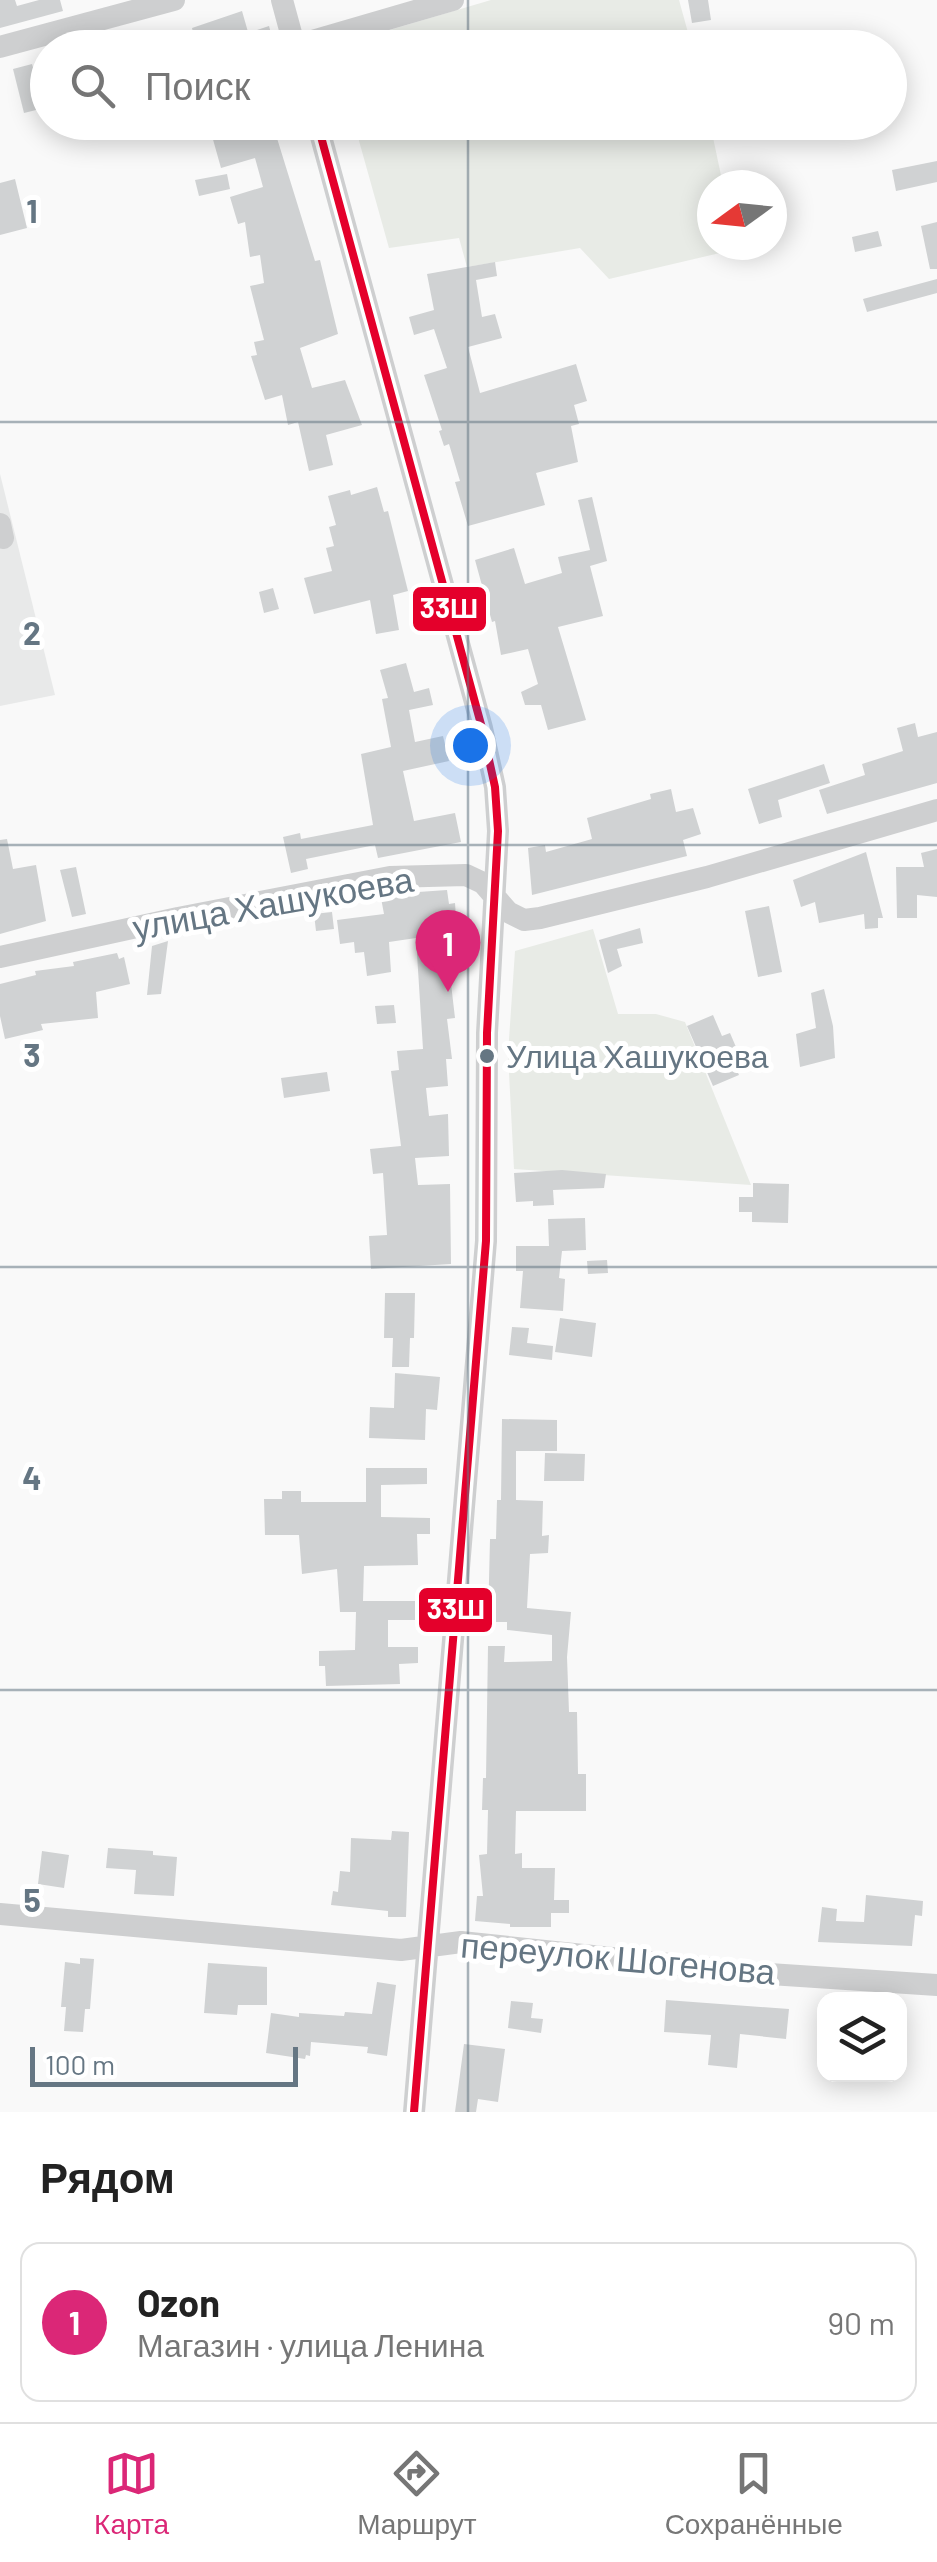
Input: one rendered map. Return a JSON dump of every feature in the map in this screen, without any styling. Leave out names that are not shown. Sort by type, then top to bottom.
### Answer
[{"type":"street","points":[[63,30],[174,0]]},
{"type":"street","points":[[282,0],[290,30]]},
{"type":"street","points":[[353,30],[454,0]]},
{"type":"street","points":[[0,47],[30,39]]},
{"type":"street","points":[[322,140],[490,759],[497,799],[496,895],[487,1033],[486,1241],[414,2112]]},
{"type":"street","name":"улица Хашукоева","points":[[0,957],[390,877],[466,876],[496,895],[508,912],[524,920],[540,918],[707,877],[937,810]]},
{"type":"street","name":"переулок Шогенова","points":[[0,1914],[400,1950],[461,1942],[756,1973],[937,1985]]},
{"type":"shaded area","points":[[491,0],[679,0],[687,30],[390,30]]},
{"type":"shaded area","points":[[359,140],[714,140],[720,170],[697,170],[697,258],[609,279],[580,248],[467,267],[459,238],[389,248]]},
{"type":"shaded area","points":[[0,474],[55,695],[0,706]]},
{"type":"shaded area","points":[[593,929],[618,1014],[656,1014],[685,1022],[751,1185],[514,1169],[508,1054],[515,951]]},
{"type":"building","points":[[0,0],[15,0],[17,6],[60,0],[63,11],[0,28]]},
{"type":"building","points":[[688,0],[708,0],[711,20],[692,23]]},
{"type":"building","points":[[242,11],[247,30],[192,30]]},
{"type":"building","points":[[30,65],[30,112],[24,113],[13,69]]},
{"type":"building","points":[[213,140],[278,140],[315,261],[320,260],[338,334],[300,348],[312,388],[345,380],[362,425],[326,435],[333,465],[309,471],[298,422],[288,425],[282,395],[265,400],[251,356],[257,355],[254,342],[264,340],[250,286],[264,283],[260,255],[250,257],[245,222],[238,224],[230,197],[263,187],[255,158],[221,168]]},
{"type":"building","points":[[937,161],[937,182],[896,191],[892,170]]},
{"type":"building","points":[[227,174],[230,189],[199,196],[195,180]]},
{"type":"building","points":[[15,179],[27,228],[0,235],[0,183]]},
{"type":"building","points":[[937,222],[937,269],[930,269],[921,226]]},
{"type":"building","points":[[878,231],[882,246],[855,252],[852,237]]},
{"type":"building","points":[[495,262],[497,276],[476,280],[482,317],[495,314],[502,338],[468,347],[480,393],[576,364],[587,401],[574,405],[579,424],[571,426],[578,462],[536,473],[545,505],[468,526],[455,482],[460,481],[449,444],[444,446],[424,375],[447,368],[434,329],[414,335],[409,317],[434,310],[427,274]]},
{"type":"building","points":[[937,279],[937,293],[867,312],[863,299]]},
{"type":"building","points":[[377,487],[384,512],[388,511],[408,591],[393,595],[399,630],[376,634],[370,600],[314,614],[304,578],[332,571],[326,548],[334,546],[329,527],[336,525],[328,496],[350,490],[351,495]]},
{"type":"building","points":[[592,497],[607,561],[590,566],[603,616],[558,627],[586,720],[548,730],[541,705],[525,705],[521,692],[538,684],[528,649],[501,655],[495,621],[492,622],[475,560],[514,548],[525,584],[562,573],[558,557],[590,550],[578,500]]},
{"type":"building","points":[[273,588],[279,609],[264,613],[259,592]]},
{"type":"building","points":[[406,663],[414,692],[429,688],[433,705],[409,710],[415,742],[443,736],[449,761],[403,771],[414,821],[455,813],[461,842],[378,858],[375,845],[306,859],[308,869],[291,873],[283,837],[300,833],[301,839],[373,825],[361,754],[391,747],[382,699],[388,698],[380,670]]},
{"type":"building","points":[[915,723],[918,737],[937,732],[937,783],[827,814],[819,790],[865,775],[862,764],[903,751],[897,728]]},
{"type":"building","points":[[824,764],[830,783],[778,800],[782,817],[759,824],[748,789]]},
{"type":"building","points":[[671,789],[676,812],[693,808],[701,834],[683,840],[687,856],[532,895],[528,848],[545,845],[546,852],[592,839],[587,818]]},
{"type":"building","points":[[7,839],[13,869],[36,865],[46,921],[0,934],[0,840]]},
{"type":"building","points":[[937,849],[937,897],[917,895],[917,918],[897,918],[896,867],[924,867],[921,853]]},
{"type":"building","points":[[866,852],[883,918],[878,918],[878,928],[865,929],[864,914],[819,923],[815,902],[801,907],[793,880]]},
{"type":"building","points":[[76,867],[86,914],[72,917],[60,870]]},
{"type":"building","points":[[447,890],[449,904],[455,903],[456,917],[451,917],[452,932],[445,932],[455,1018],[447,1019],[452,1059],[446,1059],[448,1086],[426,1088],[429,1116],[448,1114],[449,1156],[415,1158],[418,1185],[450,1184],[451,1264],[371,1269],[369,1236],[387,1235],[383,1173],[373,1174],[370,1149],[401,1146],[391,1071],[399,1070],[397,1051],[423,1049],[416,938],[389,942],[391,972],[367,976],[364,952],[355,953],[354,942],[340,944],[337,920],[384,914],[381,898]]},
{"type":"building","points":[[769,906],[782,972],[758,977],[745,911]]},
{"type":"building","points":[[332,912],[334,929],[316,931],[314,914]]},
{"type":"building","points":[[640,928],[643,943],[617,949],[622,966],[608,973],[599,940]]},
{"type":"building","points":[[168,941],[161,994],[147,995],[152,946]]},
{"type":"building","points":[[117,953],[119,959],[124,957],[130,984],[96,992],[98,1018],[41,1024],[43,1030],[5,1039],[0,984],[36,975],[35,971],[74,966],[73,962]]},
{"type":"building","points":[[824,989],[833,1026],[835,1058],[800,1067],[796,1034],[816,1028],[811,993]]},
{"type":"building","points":[[394,1005],[396,1023],[377,1024],[375,1006]]},
{"type":"building","points":[[713,1015],[722,1036],[730,1033],[736,1047],[728,1050],[739,1075],[713,1086],[687,1026]]},
{"type":"building","points":[[327,1072],[330,1091],[284,1098],[281,1078]]},
{"type":"building","points":[[562,1170],[606,1174],[604,1188],[553,1190],[554,1205],[516,1202],[514,1173]]},
{"type":"building","points":[[753,1183],[789,1184],[788,1223],[752,1222],[752,1212],[739,1212],[739,1197],[753,1197]]},
{"type":"building","points":[[585,1218],[586,1250],[562,1251],[559,1278],[565,1279],[563,1311],[520,1308],[523,1271],[516,1271],[516,1246],[549,1246],[548,1219]]},
{"type":"building","points":[[607,1260],[608,1273],[588,1274],[587,1261]]},
{"type":"building","points":[[385,1293],[415,1293],[409,1367],[392,1367],[393,1338],[384,1338]]},
{"type":"building","points":[[560,1318],[596,1323],[592,1357],[555,1352]]},
{"type":"building","points":[[512,1327],[529,1328],[527,1343],[553,1346],[552,1360],[509,1355]]},
{"type":"building","points":[[395,1373],[440,1377],[437,1410],[426,1409],[425,1440],[369,1438],[370,1407],[394,1408]]},
{"type":"building","points":[[502,1419],[557,1420],[557,1451],[516,1451],[516,1500],[543,1501],[542,1536],[549,1535],[548,1553],[530,1554],[527,1608],[571,1612],[567,1657],[569,1712],[577,1712],[578,1774],[586,1774],[586,1811],[516,1811],[515,1854],[522,1853],[522,1868],[555,1868],[554,1900],[569,1900],[569,1913],[551,1913],[551,1927],[510,1927],[475,1921],[477,1896],[483,1896],[479,1855],[487,1854],[488,1810],[482,1810],[488,1646],[505,1646],[504,1662],[552,1661],[552,1635],[507,1630],[507,1622],[488,1622],[490,1539],[496,1539],[497,1500],[501,1500]]},
{"type":"building","points":[[545,1453],[585,1454],[584,1481],[544,1481]]},
{"type":"building","points":[[366,1468],[427,1468],[427,1484],[381,1485],[381,1517],[430,1518],[430,1534],[417,1534],[418,1565],[364,1566],[363,1601],[421,1601],[421,1620],[388,1620],[388,1647],[418,1647],[418,1663],[399,1664],[400,1684],[326,1686],[319,1651],[355,1650],[356,1612],[340,1612],[337,1569],[302,1574],[299,1535],[265,1535],[264,1499],[282,1499],[282,1491],[301,1491],[301,1502],[366,1502]]},
{"type":"building","points":[[392,1831],[409,1832],[406,1917],[388,1917],[388,1911],[331,1905],[333,1891],[338,1892],[340,1871],[350,1872],[351,1838],[391,1840]]},
{"type":"building","points":[[108,1848],[177,1857],[174,1896],[134,1894],[136,1870],[106,1868]]},
{"type":"building","points":[[42,1851],[69,1855],[64,1888],[38,1884]]},
{"type":"building","points":[[866,1895],[923,1901],[922,1916],[915,1915],[912,1946],[818,1942],[822,1907],[837,1909],[836,1921],[864,1922]]},
{"type":"building","points":[[80,1958],[94,1959],[90,2009],[85,2009],[83,2032],[64,2031],[66,2007],[61,2007],[65,1962],[80,1964]]},
{"type":"building","points":[[208,1963],[267,1967],[267,2005],[238,2005],[237,2015],[204,2013]]},
{"type":"building","points":[[377,1982],[396,1985],[387,2056],[367,2053],[368,2047],[311,2042],[310,2056],[305,2059],[266,2053],[271,2013],[299,2017],[299,2013],[372,2014]]},
{"type":"building","points":[[666,2000],[789,2009],[786,2039],[740,2034],[737,2068],[708,2065],[711,2035],[664,2032]]},
{"type":"building","points":[[511,2001],[533,2003],[531,2018],[543,2019],[541,2033],[508,2028]]},
{"type":"building","points":[[464,2044],[505,2049],[498,2102],[478,2099],[476,2112],[455,2112]]},
{"type":"transit line","name":"33Ш","points":[[322,140],[482,728],[495,787],[498,831],[487,1033],[486,1241],[414,2112]]},
{"type":"place","name":"Ozon","points":[[448,992]]},
{"type":"place","name":"Улица Хашукоева","points":[[487,1056]]}]
